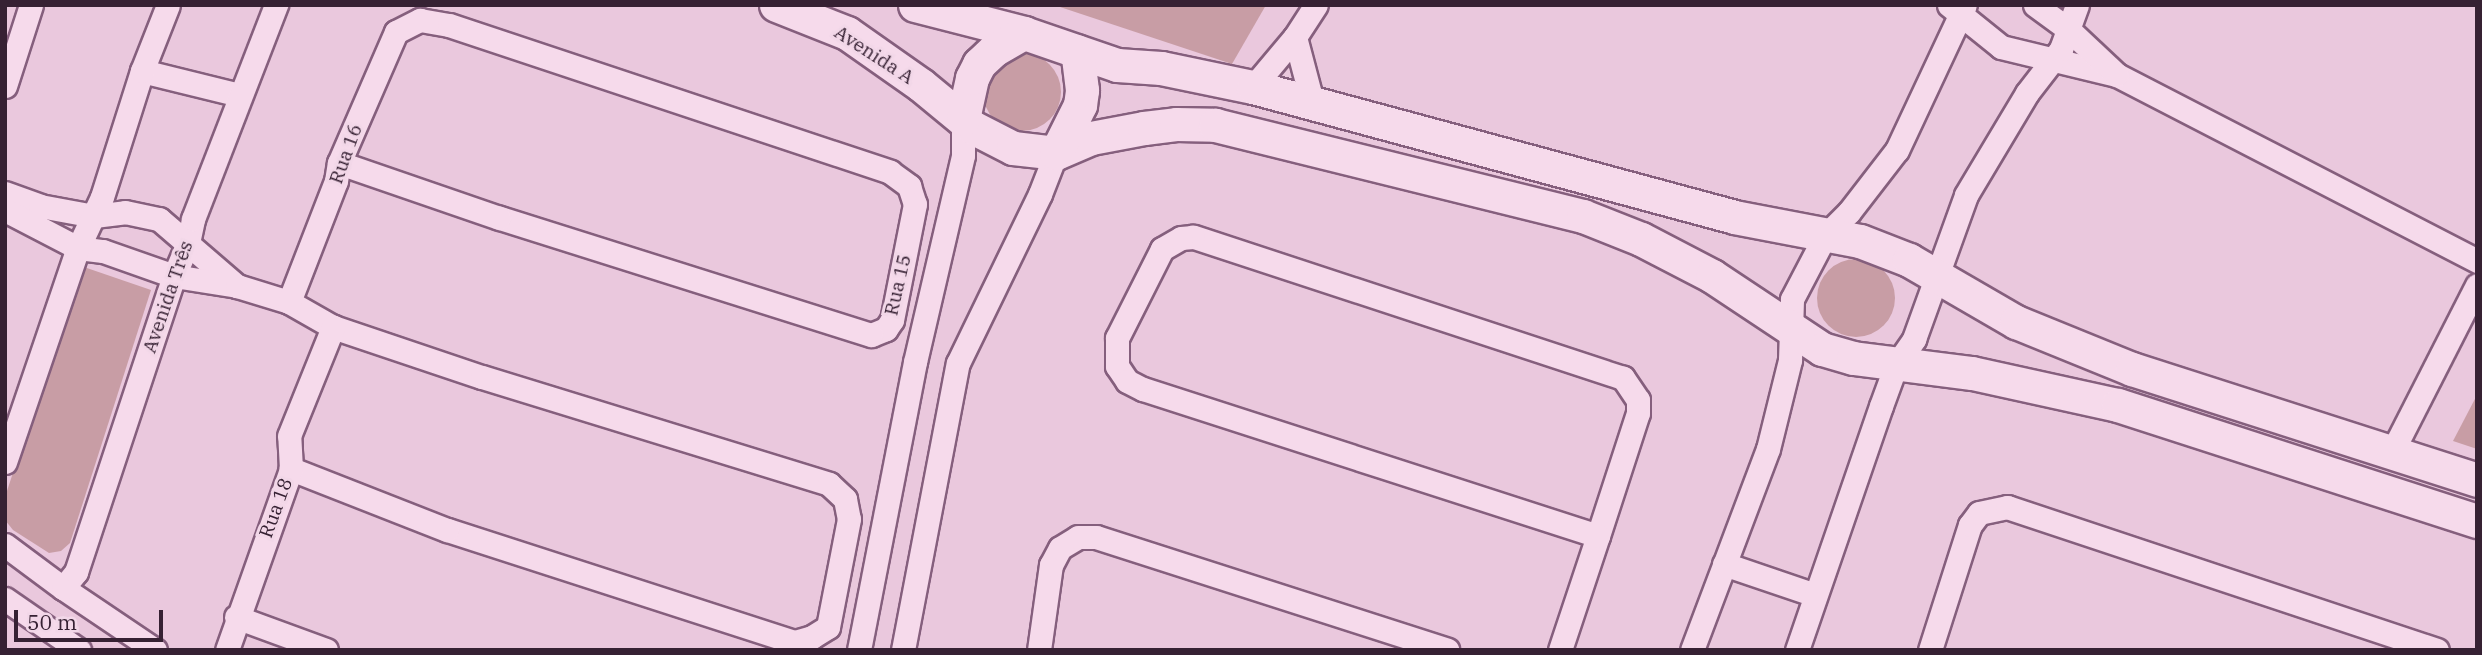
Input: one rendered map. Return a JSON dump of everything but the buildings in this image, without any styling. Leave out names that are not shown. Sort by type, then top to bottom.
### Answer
[{"type":"main road","name":"Avenida A","points":[[776,5],[847,33],[963,119]]},
{"type":"main road","points":[[915,5],[1024,33],[1117,65],[1161,68],[1253,87],[1609,186],[1825,236],[1860,241],[1909,260],[2016,322],[2132,369],[2477,480]]},
{"type":"main road","points":[[1024,33],[994,50],[979,64],[972,78],[963,119],[999,144],[1026,152],[1056,153],[1091,138],[1144,128],[1176,124],[1215,125],[1583,216],[1641,239],[1712,276],[1822,349],[1853,358],[1896,365],[1972,373],[2118,405],[2477,521]]},
{"type":"main road","points":[[1056,153],[1080,105],[1082,90],[1077,51]]},
{"type":"main road","points":[[1056,153],[1085,121],[1117,65]]},
{"type":"street","points":[[5,462],[78,248],[94,216],[167,5]]},
{"type":"street","name":"Avenida Três","points":[[63,588],[76,572],[174,276],[188,243],[193,219],[276,5]]},
{"type":"street","points":[[1253,87],[1295,37],[1316,5]]},
{"type":"street","points":[[2035,5],[2068,29],[2117,75]]},
{"type":"street","points":[[1797,650],[1896,365],[1914,339],[1966,195],[2027,93],[2051,61],[2077,5]]},
{"type":"street","points":[[5,86],[29,6]]},
{"type":"street","points":[[1692,650],[1768,449],[1785,391],[1790,360],[1792,299],[1825,236],[1849,212],[1897,150],[1950,40],[1957,8],[2001,47],[2117,75],[2477,261]]},
{"type":"street","name":"Rua 15","points":[[339,163],[499,218],[871,335],[886,329],[892,320],[915,204],[909,186],[890,172],[449,25],[420,20]]},
{"type":"street","name":"Rua 16","points":[[289,302],[336,181],[339,163],[396,32],[420,20]]},
{"type":"street","points":[[1295,37],[1313,105]]},
{"type":"street","points":[[142,71],[240,95]]},
{"type":"street","points":[[859,650],[915,362],[963,155],[963,119]]},
{"type":"street","points":[[903,650],[958,363],[1040,194],[1056,153]]},
{"type":"street","points":[[5,193],[40,206],[94,216],[125,212],[159,219],[237,286]]},
{"type":"street","points":[[5,210],[78,248],[103,251],[174,276],[237,286],[289,302],[333,327],[482,377],[829,484],[845,499],[849,519],[828,627],[813,637],[794,642],[447,530],[291,470]]},
{"type":"street","points":[[1560,650],[1598,536],[1638,413],[1638,400],[1623,378],[1193,237],[1181,238],[1162,249],[1117,338],[1117,366],[1126,381],[1143,389],[1598,536]]},
{"type":"street","points":[[2392,452],[2477,285]]},
{"type":"street","name":"Rua 18","points":[[226,650],[291,470],[289,436],[310,376],[333,327]]},
{"type":"street","points":[[1936,648],[1970,525],[1979,513],[2007,507],[2437,650]]},
{"type":"street","points":[[1039,650],[1051,565],[1060,548],[1077,537],[1096,537],[1447,650]]},
{"type":"street","points":[[5,545],[155,650]]},
{"type":"street","points":[[1724,564],[1815,595]]},
{"type":"street","points":[[5,599],[79,650]]},
{"type":"street","points":[[236,617],[326,650]]},
{"type":"shaded area","points":[[1054,5],[1266,5],[1232,64]]},
{"type":"shaded area","points":[[1014,53],[1030,53],[1044,59],[1055,70],[1061,84],[1061,100],[1055,114],[1044,125],[1030,131],[1014,131],[1000,125],[989,114],[983,100],[983,84],[989,70],[1000,59]]},
{"type":"shaded area","points":[[1856,259],[1871,262],[1884,270],[1892,283],[1895,298],[1892,313],[1884,326],[1871,334],[1856,337],[1841,334],[1828,326],[1820,313],[1817,298],[1820,283],[1828,270],[1841,262]]},
{"type":"shaded area","points":[[81,266],[151,290],[70,543],[61,551],[49,553],[13,530],[5,520],[5,497]]},
{"type":"shaded area","points":[[2477,395],[2477,449],[2453,441]]}]
